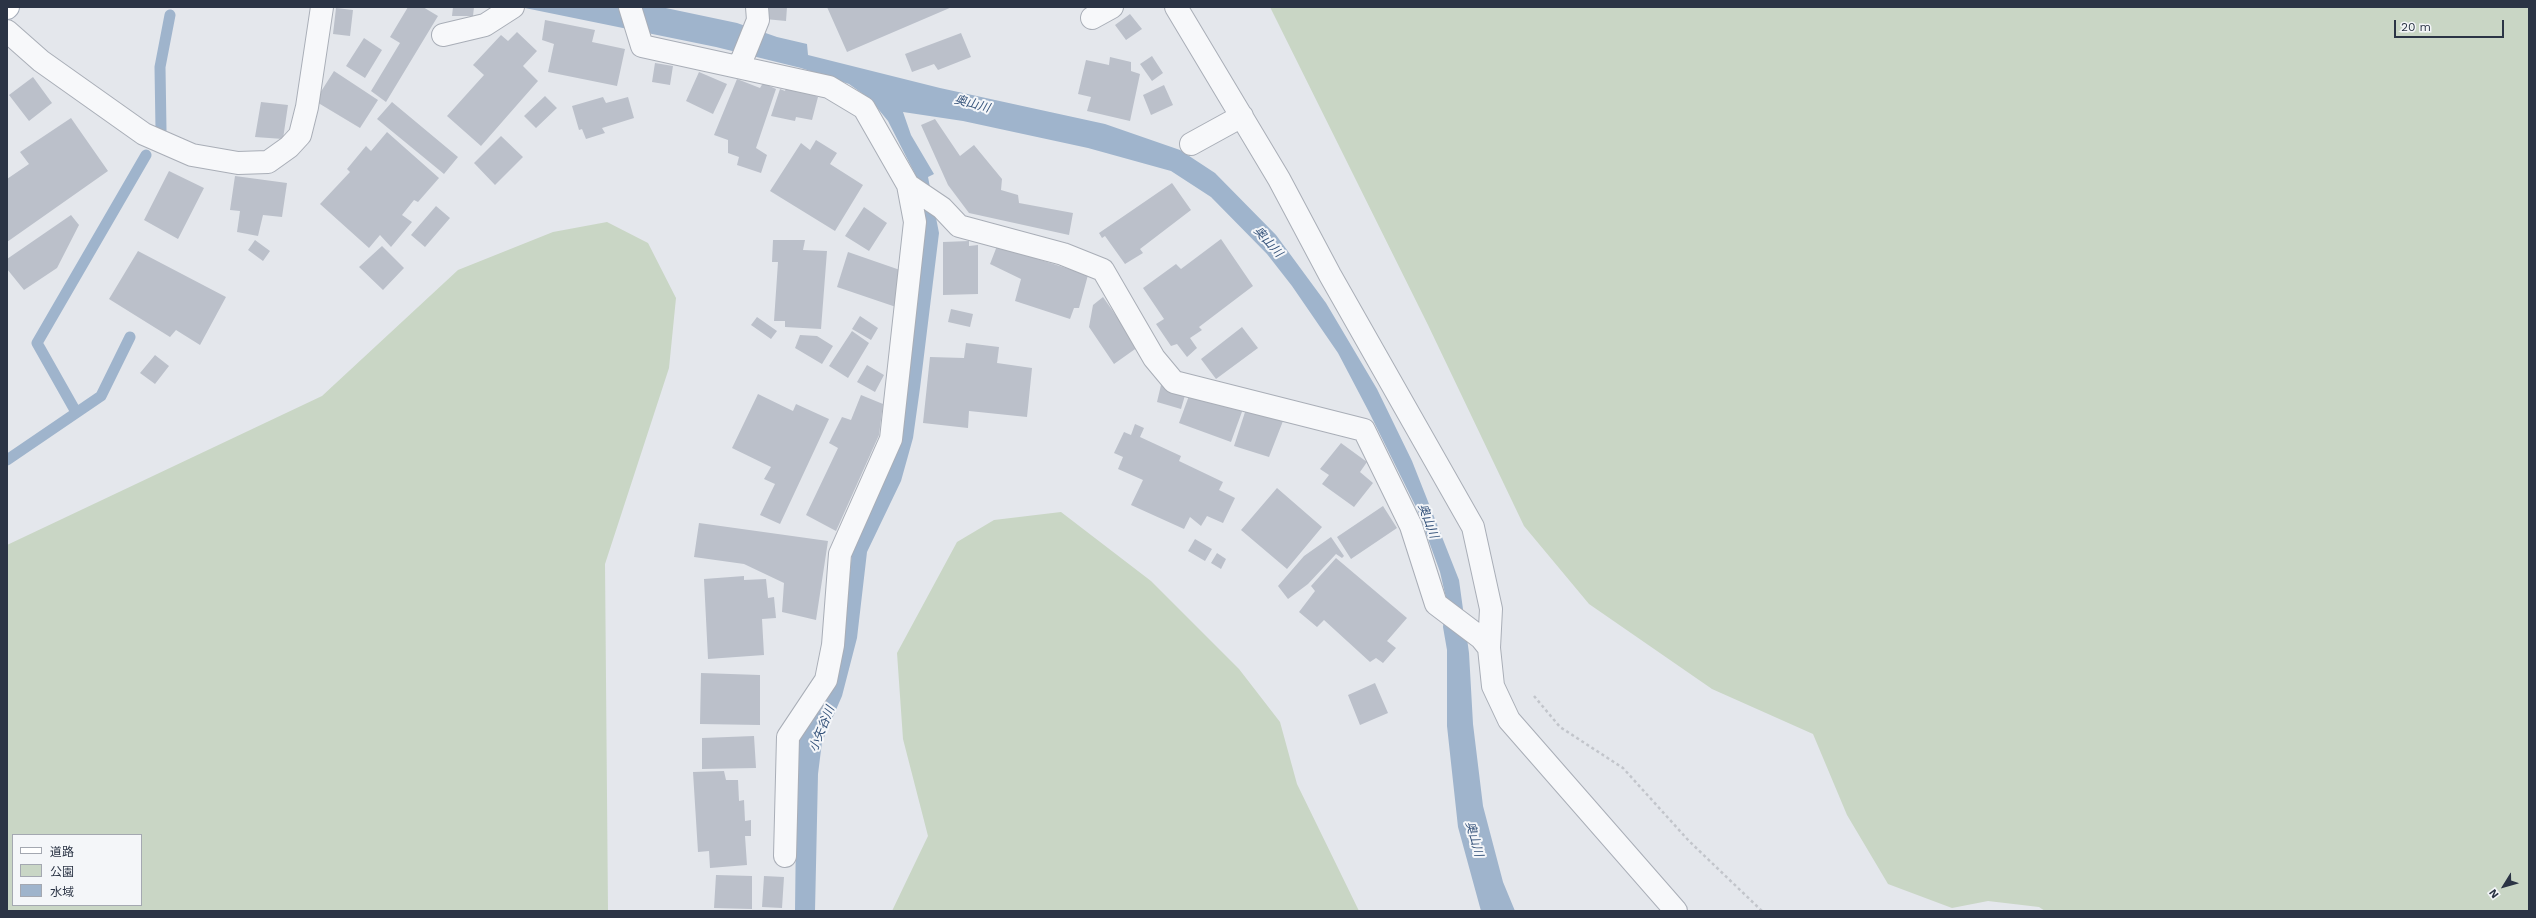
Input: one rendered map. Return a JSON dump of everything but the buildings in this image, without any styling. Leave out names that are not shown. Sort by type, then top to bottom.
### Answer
[{"type":"street","points":[[7,31],[41,61],[144,134],[192,155],[238,164],[268,162],[289,147],[300,135],[307,107],[322,7]]},
{"type":"street","points":[[443,35],[485,25],[513,7]]},
{"type":"street","points":[[630,7],[642,46],[829,87],[864,108],[908,184],[915,222],[891,439],[840,554],[833,644],[826,680],[788,737],[784,856]]},
{"type":"street","points":[[739,67],[758,20],[758,7]]},
{"type":"street","points":[[1092,18],[1112,7]]},
{"type":"street","points":[[1176,7],[1279,179],[1330,275],[1473,527],[1492,609],[1489,648],[1493,686],[1509,720],[1676,911]]},
{"type":"street","points":[[1191,144],[1242,116]]},
{"type":"street","points":[[908,184],[942,208],[959,226],[1063,254],[1103,270],[1154,358],[1174,382],[1364,430],[1411,526],[1436,604],[1473,632],[1489,648]]},
{"type":"path","points":[[1531,693],[1560,727],[1623,768],[1689,841],[1762,911]]},
{"type":"green space","points":[[1270,7],[2529,7],[2529,911],[2045,911],[2039,907],[1988,901],[1952,908],[1888,884],[1847,815],[1813,734],[1712,689],[1589,604],[1524,526],[1428,325]]},
{"type":"green space","points":[[607,222],[648,243],[676,298],[669,368],[605,564],[608,911],[7,911],[7,545],[322,396],[458,270],[553,232]]},
{"type":"green space","points":[[1061,512],[1151,581],[1239,669],[1280,722],[1297,784],[1359,911],[892,911],[928,836],[903,739],[897,653],[957,542],[994,520]]},
{"type":"water","points":[[520,7],[661,7],[737,23],[777,37],[807,44],[808,55],[940,88],[1105,124],[1180,150],[1215,173],[1276,235],[1326,303],[1377,389],[1412,461],[1459,580],[1469,653],[1473,724],[1483,806],[1503,882],[1515,911],[1481,911],[1458,827],[1447,726],[1447,650],[1443,627],[1446,598],[1440,572],[1418,511],[1369,412],[1338,353],[1292,286],[1267,254],[1211,197],[1171,171],[1088,148],[963,121],[903,112],[911,135],[934,174],[928,177],[939,233],[920,388],[913,438],[901,481],[867,552],[857,638],[842,696],[822,742],[818,774],[815,911],[795,911],[797,745],[808,724],[848,592],[852,553],[859,534],[924,234],[915,174],[888,121],[870,99],[849,84],[801,68],[716,47]]},
{"type":"waterway","points":[[161,130],[160,67],[170,15]]},
{"type":"waterway","points":[[76,412],[37,343],[146,155]]},
{"type":"waterway","points":[[7,460],[101,396],[130,337]]},
{"type":"water label","name":"奥山川","points":[[972,104]]},
{"type":"water label","name":"奥山川","points":[[1268,242]]},
{"type":"water label","name":"奥山川","points":[[1428,521]]},
{"type":"water label","name":"小矢谷川","points":[[822,729]]},
{"type":"water label","name":"奥山川","points":[[1474,839]]}]
